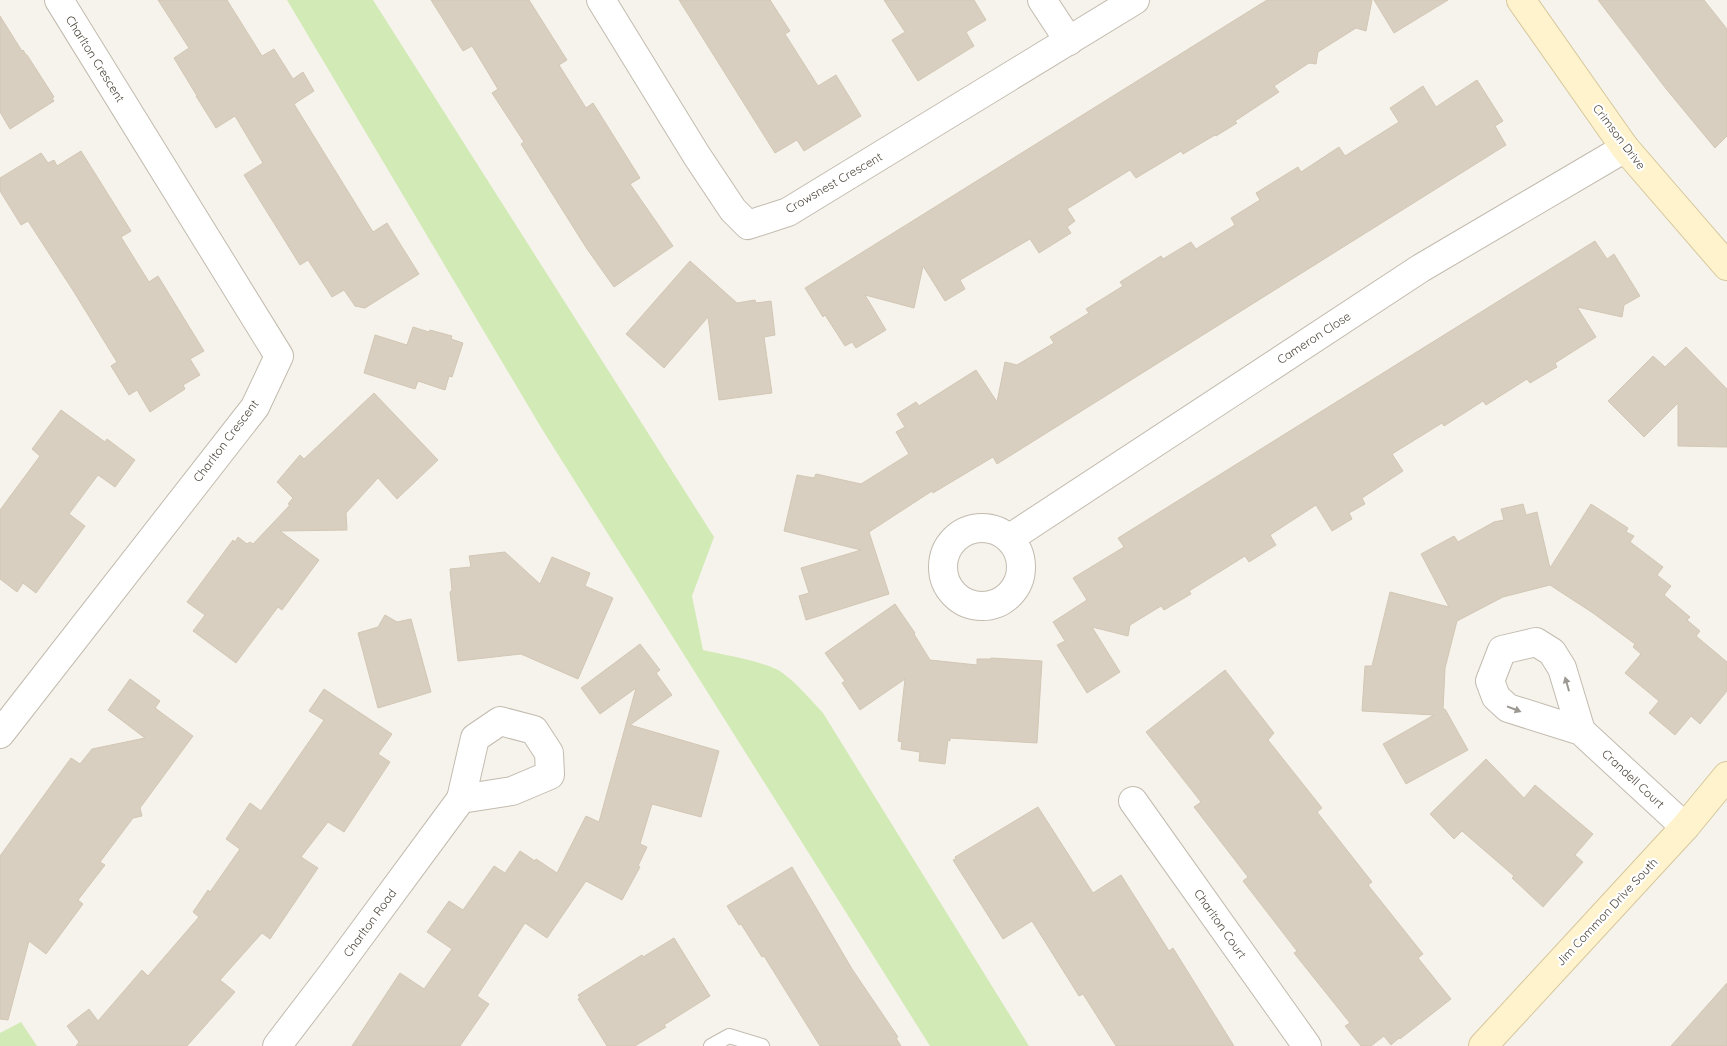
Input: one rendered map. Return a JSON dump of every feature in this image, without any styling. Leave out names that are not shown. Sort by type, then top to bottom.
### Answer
[{"type":"street","name":"Charlton Crescent","points":[[0,734],[255,407],[279,356],[59,0]]},
{"type":"street","name":"Crowsnest Crescent","points":[[601,0],[697,156],[733,210],[748,225],[788,212],[1135,0]]},
{"type":"street","points":[[1042,0],[1069,41]]},
{"type":"street","name":"Crimson Drive","points":[[1521,0],[1625,148],[1727,266]]},
{"type":"street","name":"Cameron Close","points":[[1010,538],[1421,268],[1625,148]]},
{"type":"street","name":"Crandell Court","points":[[1580,731],[1685,827]]},
{"type":"street","name":"Jim Common Drive South","points":[[1483,1046],[1685,827],[1727,776]]},
{"type":"street","name":"Charlton Road","points":[[277,1046],[461,799]]},
{"type":"street","name":"Charlton Court","points":[[1133,801],[1307,1046]]},
{"type":"lane","points":[[711,1046],[729,1036],[762,1046]]},
{"type":"green space","points":[[287,0],[373,0],[714,537],[692,596],[703,650],[750,660],[778,670],[808,696],[823,713],[1029,1046],[930,1046],[542,429]]},
{"type":"green space","points":[[21,1022],[37,1046],[0,1046],[0,1033]]},
{"type":"building","points":[[158,0],[227,0],[262,56],[274,49],[293,79],[303,72],[314,91],[294,104],[373,232],[387,223],[419,274],[365,308],[355,306],[344,290],[332,297],[308,260],[300,265],[244,175],[263,163],[235,116],[216,128],[174,58],[189,48]]},
{"type":"building","points":[[431,0],[529,0],[567,60],[559,65],[586,108],[593,103],[640,178],[630,184],[673,246],[614,287],[587,249],[521,144],[524,142],[492,93],[498,89],[472,46],[463,51]]},
{"type":"building","points":[[679,0],[770,0],[790,31],[785,34],[818,86],[836,75],[861,116],[804,151],[797,140],[775,153]]},
{"type":"building","points":[[884,0],[974,0],[986,20],[966,32],[974,46],[918,81],[892,40],[905,32]]},
{"type":"building","points":[[1267,0],[1372,0],[1366,31],[1356,28],[1318,52],[1316,64],[1309,63],[1274,86],[1279,92],[1216,136],[1183,154],[1181,151],[1136,178],[1130,170],[1067,209],[1075,221],[1067,227],[1071,233],[1039,253],[1030,239],[960,280],[965,289],[945,301],[923,266],[914,308],[865,295],[886,330],[856,348],[852,342],[845,346],[825,315],[823,317],[805,288]]},
{"type":"building","points":[[1374,0],[1448,0],[1394,33]]},
{"type":"building","points":[[1598,0],[1704,0],[1727,29],[1727,136],[1715,148],[1667,90]]},
{"type":"building","points":[[0,16],[54,97],[52,98],[54,101],[10,129],[0,112]]},
{"type":"building","points":[[1477,80],[1503,121],[1495,126],[1506,145],[997,464],[993,457],[933,493],[932,491],[869,532],[889,594],[806,620],[799,596],[809,593],[801,568],[861,550],[784,531],[797,475],[814,478],[816,474],[861,484],[909,454],[896,432],[905,427],[897,414],[916,402],[919,406],[976,370],[997,402],[1005,362],[1017,365],[1054,343],[1050,337],[1089,313],[1086,309],[1123,286],[1120,282],[1161,256],[1163,259],[1191,242],[1196,249],[1235,225],[1231,218],[1260,200],[1256,193],[1298,167],[1301,172],[1339,147],[1345,156],[1399,122],[1390,108],[1423,86],[1436,107]]},
{"type":"building","points":[[81,151],[131,231],[121,237],[149,282],[158,276],[204,351],[190,359],[200,375],[183,385],[185,389],[150,412],[137,390],[129,395],[111,366],[117,362],[74,292],[28,221],[21,225],[0,191],[0,178],[41,153],[48,163],[54,160],[57,166]]},
{"type":"building","points":[[1595,241],[1607,259],[1614,254],[1640,296],[1624,305],[1622,317],[1577,307],[1596,337],[1555,363],[1557,367],[1530,383],[1527,379],[1486,405],[1483,401],[1444,426],[1442,423],[1392,454],[1403,471],[1362,498],[1365,504],[1349,513],[1352,519],[1332,531],[1316,505],[1270,535],[1276,545],[1249,562],[1245,556],[1189,591],[1191,594],[1164,610],[1161,606],[1130,625],[1128,636],[1092,627],[1120,672],[1087,693],[1057,645],[1065,641],[1053,622],[1087,600],[1073,578],[1124,547],[1118,538]]},
{"type":"building","points":[[690,261],[737,303],[755,300],[756,303],[771,301],[775,335],[764,337],[772,393],[719,400],[708,317],[664,368],[626,334]]},
{"type":"building","points":[[413,327],[452,336],[451,339],[463,343],[452,377],[449,376],[445,390],[418,381],[415,389],[364,373],[375,335],[407,345]]},
{"type":"building","points":[[1686,347],[1727,389],[1727,447],[1678,446],[1678,403],[1644,437],[1608,401],[1653,356],[1665,367]]},
{"type":"building","points":[[374,393],[438,460],[397,499],[378,478],[346,513],[347,530],[280,531],[319,560],[282,610],[278,607],[236,663],[193,631],[205,615],[187,602],[233,540],[235,542],[238,537],[247,544],[250,542],[253,544],[290,505],[288,504],[293,498],[277,482],[300,455],[304,459]]},
{"type":"building","points":[[61,410],[105,442],[107,439],[135,460],[115,487],[98,475],[69,514],[85,526],[36,593],[23,583],[17,592],[0,579],[0,510],[40,456],[32,449]]},
{"type":"building","points":[[1523,504],[1526,515],[1537,512],[1550,568],[1591,504],[1628,528],[1626,532],[1634,536],[1630,542],[1663,567],[1657,575],[1671,586],[1664,595],[1690,617],[1687,620],[1700,631],[1696,636],[1727,662],[1727,691],[1700,724],[1691,716],[1675,735],[1649,713],[1659,701],[1625,673],[1641,654],[1633,647],[1635,644],[1593,613],[1550,585],[1503,597],[1457,621],[1445,668],[1443,710],[1445,709],[1468,750],[1406,784],[1383,744],[1434,715],[1362,711],[1365,666],[1372,666],[1390,592],[1449,607],[1421,554],[1454,536],[1458,542],[1494,522],[1504,520],[1501,509]]},
{"type":"building","points":[[505,552],[540,584],[552,557],[590,573],[585,586],[613,598],[578,679],[521,654],[458,661],[450,592],[452,590],[450,569],[471,567],[469,556]]},
{"type":"building","points":[[895,604],[915,633],[930,660],[977,665],[977,659],[991,658],[1042,661],[1037,743],[950,738],[950,741],[948,740],[945,764],[919,761],[920,752],[901,749],[902,742],[898,741],[905,679],[860,710],[842,683],[845,681],[825,653]]},
{"type":"building","points":[[385,615],[397,622],[411,619],[431,692],[378,708],[358,633],[378,627]]},
{"type":"building","points":[[640,644],[660,670],[656,673],[672,695],[630,725],[719,751],[701,817],[652,804],[640,844],[647,847],[638,866],[640,867],[622,900],[586,881],[547,938],[525,923],[477,996],[489,1004],[460,1046],[352,1046],[400,973],[424,989],[452,949],[427,932],[449,901],[463,910],[494,866],[505,873],[520,851],[557,873],[586,816],[599,822],[636,688],[600,714],[581,688]]},
{"type":"building","points":[[1225,670],[1274,733],[1268,740],[1322,808],[1317,812],[1372,882],[1368,885],[1423,954],[1418,958],[1451,999],[1391,1045],[1384,1036],[1371,1046],[1361,1046],[1345,1026],[1350,1023],[1294,953],[1297,951],[1243,881],[1248,877],[1194,807],[1201,802],[1146,732]]},
{"type":"building","points":[[130,679],[160,701],[155,708],[193,736],[140,808],[142,816],[133,818],[100,862],[105,865],[78,900],[83,904],[46,954],[29,941],[8,1020],[0,1019],[0,856],[71,758],[80,764],[92,749],[145,738],[108,710]]},
{"type":"building","points":[[324,689],[392,734],[378,754],[390,762],[344,832],[328,822],[301,857],[318,868],[270,939],[262,933],[220,980],[235,992],[187,1046],[76,1046],[79,1042],[67,1026],[89,1009],[98,1021],[142,970],[148,976],[199,917],[193,912],[208,890],[210,892],[240,849],[226,839],[250,803],[261,811],[324,720],[309,711]]},
{"type":"building","points":[[1486,759],[1524,798],[1535,785],[1593,834],[1575,855],[1583,862],[1543,907],[1512,878],[1514,876],[1462,831],[1454,839],[1430,814]]},
{"type":"building","points":[[1038,807],[1093,893],[1121,875],[1169,951],[1173,948],[1234,1046],[1116,1046],[1083,994],[1079,996],[1032,921],[1003,939],[953,860]]},
{"type":"building","points":[[792,867],[852,969],[898,1037],[896,1038],[901,1046],[820,1046],[764,956],[762,957],[727,906]]},
{"type":"building","points":[[674,938],[710,996],[635,1046],[607,1046],[578,999],[580,998],[578,995],[642,955],[643,957]]},
{"type":"building","points":[[1727,983],[1727,1046],[1671,1046]]}]
